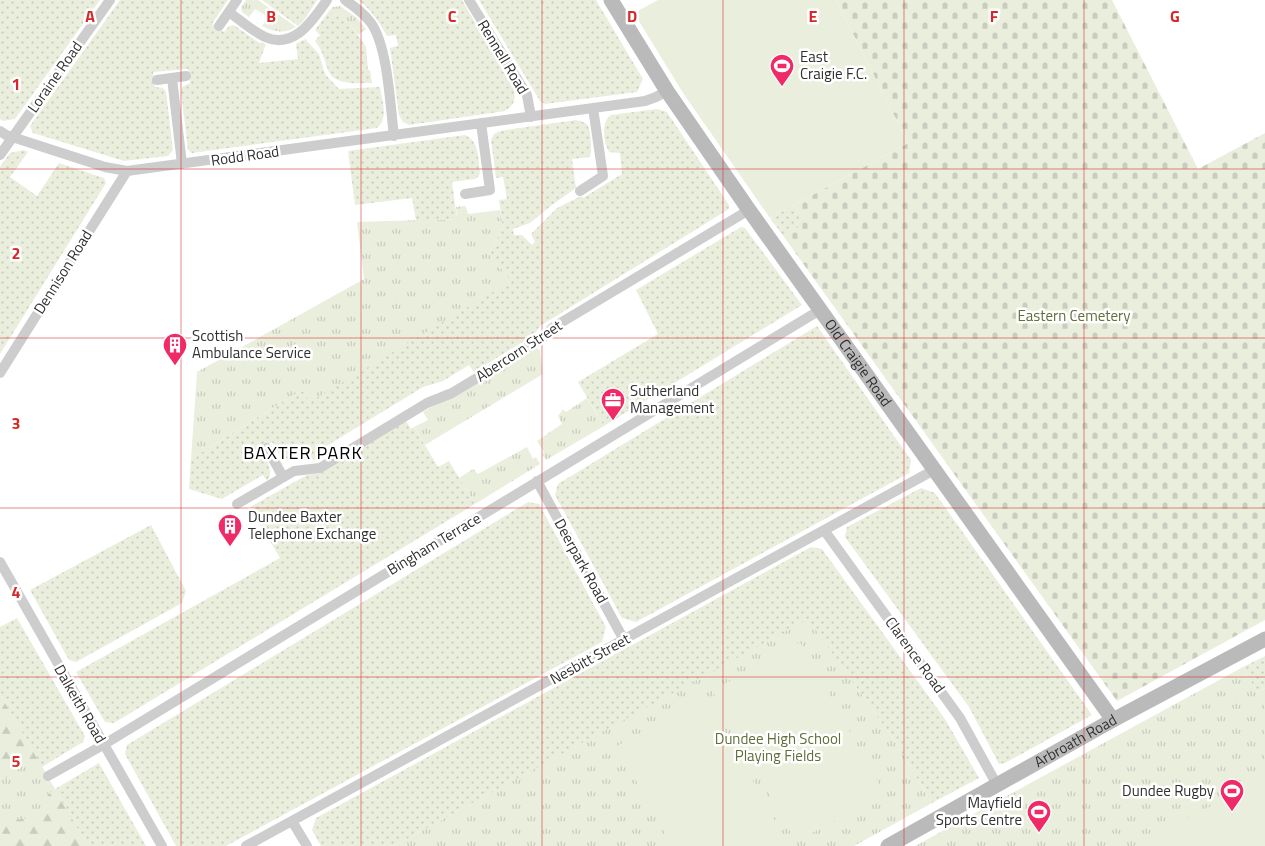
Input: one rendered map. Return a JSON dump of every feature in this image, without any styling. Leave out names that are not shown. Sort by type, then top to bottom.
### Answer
[{"type":"street","name":"Loraine Road","points":[[0,155],[110,0]]},
{"type":"street","points":[[219,26],[237,0]]},
{"type":"street","points":[[229,12],[265,37],[277,40],[292,38],[303,31],[326,0]]},
{"type":"street","points":[[345,0],[362,12],[378,34],[383,49],[394,136]]},
{"type":"street","name":"Rennell Road","points":[[470,0],[527,95],[531,117]]},
{"type":"street","name":"Old Craigie Road","points":[[611,0],[667,91],[749,210],[1113,720]]},
{"type":"street","points":[[157,80],[186,76]]},
{"type":"street","points":[[172,78],[182,164]]},
{"type":"street","name":"Rodd Road","points":[[0,130],[6,135],[104,167],[127,171],[593,108],[645,100],[667,91]]},
{"type":"street","points":[[580,191],[603,176],[593,108]]},
{"type":"street","points":[[465,194],[490,190],[481,123]]},
{"type":"street","name":"Dennison Road","points":[[0,373],[127,171]]},
{"type":"street","name":"Abercorn Street","points":[[237,504],[294,471],[320,468],[427,403],[452,393],[543,338],[552,328],[749,210]]},
{"type":"street","name":"Bingham Terrace","points":[[48,776],[103,745],[820,310]]},
{"type":"street","points":[[267,448],[283,477]]},
{"type":"street","name":"Nesbitt Street","points":[[246,846],[934,470]]},
{"type":"street","name":"Deerpark Road","points":[[537,482],[624,640]]},
{"type":"street","name":"Clarence Road","points":[[824,530],[960,718],[997,785]]},
{"type":"street","name":"Dalkeith Road","points":[[0,562],[162,846]]},
{"type":"street","name":"Arbroath Road","points":[[888,846],[1113,720],[1265,638]]},
{"type":"street","points":[[292,821],[307,846]]},
{"type":"green space","points":[[0,0],[100,0],[15,119],[3,121],[0,119]]},
{"type":"green space","points":[[120,0],[228,0],[212,24],[224,32],[229,26],[234,25],[258,42],[266,44],[259,63],[298,59],[296,44],[305,39],[319,54],[325,74],[339,89],[380,87],[384,109],[383,120],[377,128],[192,153],[188,150],[181,91],[182,87],[190,83],[188,69],[153,72],[155,87],[163,88],[166,92],[173,150],[168,156],[124,161],[33,133],[30,126]]},
{"type":"green space","points":[[246,0],[258,0],[296,27],[288,31],[279,31],[262,26],[268,17],[255,9],[249,17],[242,12],[241,8]]},
{"type":"green space","points":[[262,0],[317,0],[305,19],[298,26]]},
{"type":"green space","points":[[358,0],[462,0],[514,90],[515,97],[510,107],[505,111],[409,125],[403,122],[399,115],[390,48],[398,46],[396,35],[387,36],[371,12]]},
{"type":"green space","points":[[479,0],[596,0],[643,79],[637,92],[545,104],[540,101]]},
{"type":"green space","points":[[658,0],[836,0],[908,143],[770,218],[683,93],[634,13]]},
{"type":"green space","name":"Eastern Cemetery","points":[[836,0],[1112,0],[1198,169],[1265,133],[1265,620],[1117,701],[784,237],[800,225],[800,214],[794,205],[908,143]]},
{"type":"green space","points":[[340,6],[357,18],[366,29],[358,35],[350,24],[329,11],[333,7]]},
{"type":"green space","points":[[329,11],[350,24],[366,47],[368,70],[370,70],[372,83],[341,81],[335,79],[328,70],[322,52],[315,41],[320,35],[315,30]]},
{"type":"green space","points":[[657,109],[667,112],[729,205],[729,209],[540,326],[534,335],[474,372],[469,365],[443,381],[423,387],[315,453],[319,460],[282,459],[272,442],[260,449],[270,469],[267,481],[263,475],[222,499],[189,489],[191,459],[302,390],[310,402],[511,281],[489,254],[503,228],[499,200],[507,199],[503,177],[496,178],[491,140],[494,134],[500,131],[576,120],[588,126],[591,146],[590,157],[572,159],[576,188],[530,223],[513,229],[514,235],[522,235],[532,245],[535,242],[531,234],[557,208],[581,196],[583,198],[622,174],[620,153],[609,152],[605,143],[604,127],[608,118],[611,115]]},
{"type":"green space","points":[[465,135],[473,141],[478,155],[480,171],[479,176],[475,179],[452,182],[457,219],[416,221],[412,198],[355,205],[348,151]]},
{"type":"green space","points":[[24,150],[28,152],[10,177],[37,196],[59,163],[104,178],[106,183],[0,354],[0,167],[10,153]]},
{"type":"green space","points":[[794,205],[803,218],[801,225],[784,237],[770,218]]},
{"type":"green space","points":[[464,206],[468,214],[500,210],[503,228],[489,254],[512,281],[310,403],[302,390],[191,459],[197,372],[364,279],[357,222],[457,219],[456,207]]},
{"type":"green space","points":[[741,227],[745,228],[802,305],[604,426],[578,382],[658,334],[636,290]]},
{"type":"green space","points":[[817,326],[911,460],[909,473],[636,622],[622,618],[555,495],[558,484]]},
{"type":"green space","points":[[536,348],[540,350],[543,374],[425,445],[414,427],[428,420],[423,412]]},
{"type":"green space","points":[[587,398],[604,426],[546,460],[542,454],[544,452],[537,441],[562,424],[558,416],[563,409],[566,412]]},
{"type":"green space","points":[[406,421],[411,429],[414,427],[438,467],[449,461],[475,504],[114,723],[105,722],[76,672],[280,558],[250,507],[307,475],[321,473]]},
{"type":"green space","points":[[527,447],[533,459],[536,457],[540,464],[475,504],[459,478],[473,469],[478,474]]},
{"type":"green space","points":[[921,488],[935,493],[1092,715],[1005,763],[999,764],[969,707],[845,537],[847,527]]},
{"type":"green space","points":[[528,502],[539,504],[606,627],[602,642],[226,846],[176,846],[125,754],[127,745]]},
{"type":"green space","points":[[151,525],[186,591],[182,603],[76,662],[69,660],[30,590]]},
{"type":"green space","points":[[811,547],[822,549],[945,719],[979,778],[932,803],[894,740],[808,619],[394,846],[321,846],[312,830],[316,818]]},
{"type":"green space","points":[[17,618],[85,736],[83,742],[42,767],[0,694],[0,627]]},
{"type":"green space","name":"Dundee High School Playing Fields","points":[[808,618],[894,740],[932,803],[854,846],[394,846]]},
{"type":"green space","points":[[800,642],[884,793],[796,842],[712,691]]},
{"type":"green space","points":[[1265,656],[1265,688],[1257,692],[1243,667]]},
{"type":"green space","points":[[1243,667],[1257,692],[1265,688],[1265,846],[915,846]]},
{"type":"green space","points":[[0,694],[88,846],[0,846]]},
{"type":"green space","points":[[0,694],[42,767],[34,770],[26,762],[19,760],[15,766],[14,776],[0,779]]},
{"type":"green space","points":[[706,697],[788,844],[784,846],[672,846],[617,746]]},
{"type":"green space","points":[[99,763],[146,846],[88,846],[55,789]]},
{"type":"green space","name":"Dundee Rugby","points":[[1265,778],[1265,846],[1134,846]]},
{"type":"green space","points":[[55,789],[88,846],[9,846],[0,829],[0,823],[38,816],[49,807],[48,795]]},
{"type":"place","name":"East Craigie F.C.","points":[[782,87]]},
{"type":"place","name":"Scottish Ambulance Service","points":[[175,366]]},
{"type":"place","name":"Sutherland Management","points":[[613,421]]},
{"type":"place","name":"Dundee Baxter Telephone Exchange","points":[[230,547]]},
{"type":"place","name":"Dundee Rugby","points":[[1232,812]]},
{"type":"place","name":"Mayfield Sports Centre","points":[[1039,833]]},
{"type":"district","name":"BAXTER PARK","points":[[303,453]]}]
